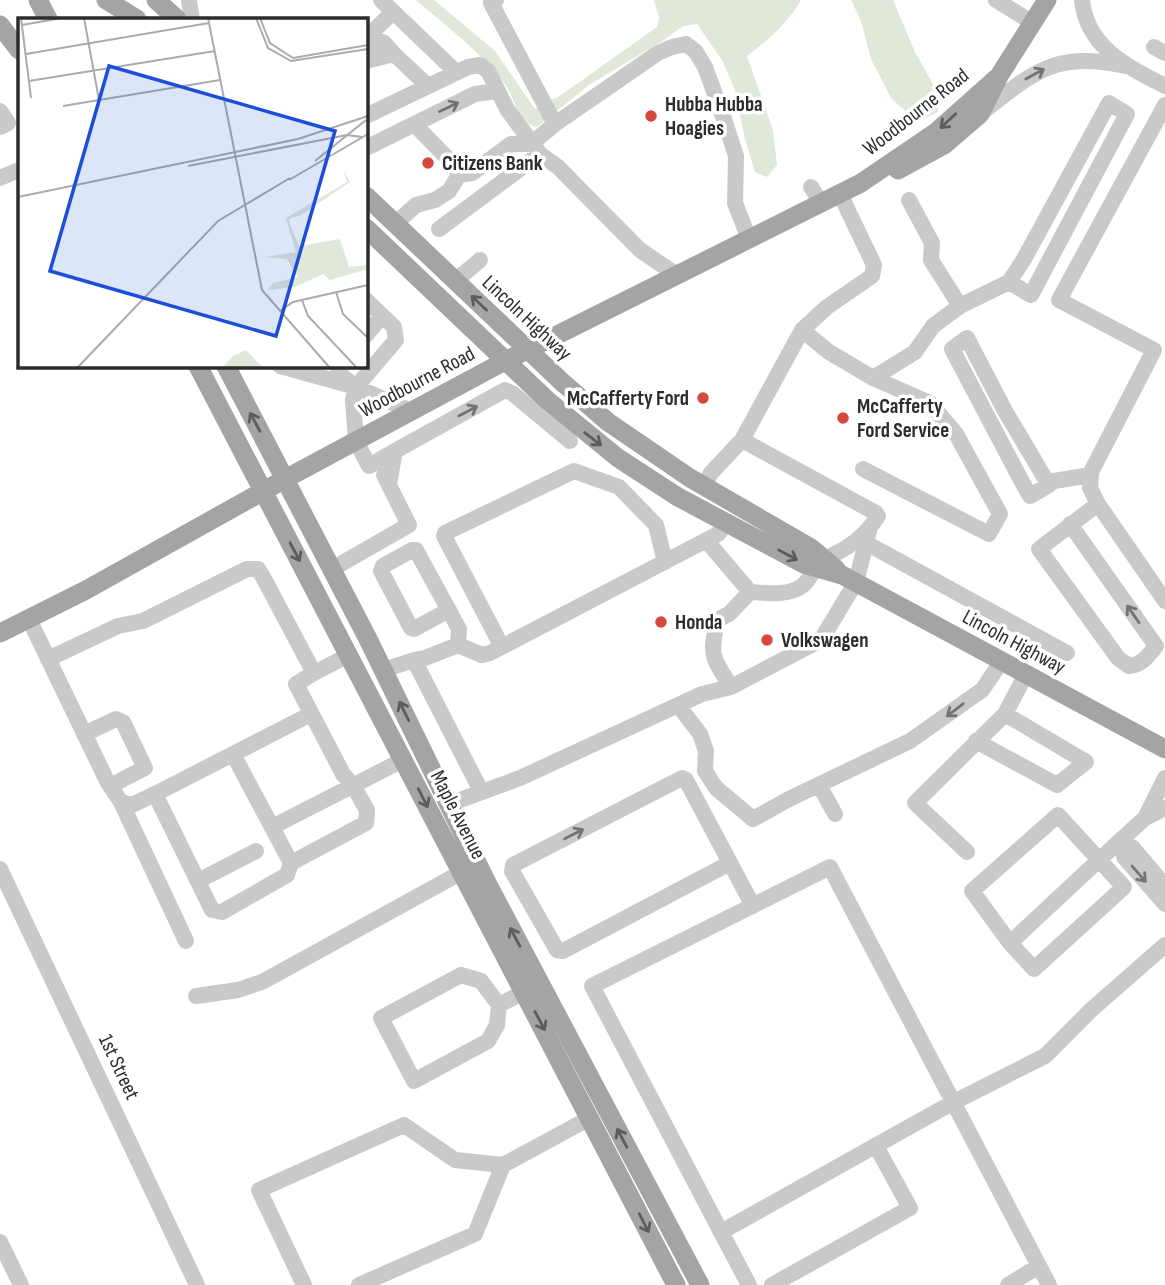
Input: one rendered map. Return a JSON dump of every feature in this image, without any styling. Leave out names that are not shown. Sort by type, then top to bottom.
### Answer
[{"type":"main road","points":[[38,0],[47,18]]},
{"type":"main road","points":[[106,0],[135,18]]},
{"type":"main road","points":[[156,0],[176,18]]},
{"type":"main road","name":"Woodbourne Road","points":[[861,183],[903,169],[924,158],[962,131],[980,114],[999,76],[1047,0]]},
{"type":"main road","points":[[0,25],[18,49]]},
{"type":"main road","name":"Woodbourne Road","points":[[0,633],[97,584],[505,360],[749,239],[816,195],[840,194],[861,183],[936,132],[999,76]]},
{"type":"main road","name":"Lincoln Highway","points":[[368,198],[608,422],[662,460],[811,548],[820,563]]},
{"type":"main road","name":"Lincoln Highway","points":[[368,230],[505,360],[538,403],[618,458],[678,497],[726,523],[804,564],[820,563],[1165,749]]},
{"type":"main road","name":"Maple Avenue","points":[[199,368],[676,1285]]},
{"type":"main road","name":"Maple Avenue","points":[[227,368],[332,569],[521,948],[700,1285]]},
{"type":"street","points":[[381,0],[456,72]]},
{"type":"street","points":[[496,0],[491,3],[552,118]]},
{"type":"street","points":[[996,0],[1033,23]]},
{"type":"street","points":[[1082,0],[1092,34],[1107,52],[1126,66],[1165,86]]},
{"type":"street","points":[[368,36],[393,12]]},
{"type":"street","points":[[439,229],[535,149],[552,118],[657,53],[686,44],[696,52],[705,67],[736,156],[735,203],[749,239]]},
{"type":"street","points":[[368,58],[394,54],[428,86]]},
{"type":"street","points":[[980,114],[1023,81],[1050,66],[1077,60],[1126,66]]},
{"type":"street","points":[[368,115],[456,72],[481,65],[488,71],[497,91],[535,149],[558,167],[640,250],[677,275]]},
{"type":"street","points":[[368,147],[475,94],[497,91]]},
{"type":"street","points":[[873,378],[915,352],[933,326],[960,306],[1009,282],[1110,103],[1128,114],[1031,295],[1009,282]]},
{"type":"street","points":[[0,111],[8,122],[0,127]]},
{"type":"street","points":[[1163,113],[1059,300],[1160,353],[1091,475],[1090,488],[1098,504],[1165,601]]},
{"type":"street","points":[[414,124],[455,166],[459,175]]},
{"type":"street","points":[[1150,133],[1165,141]]},
{"type":"street","points":[[394,224],[416,205],[435,200],[449,191],[459,175],[472,173],[510,144],[535,149]]},
{"type":"street","points":[[0,178],[18,170]]},
{"type":"street","points":[[704,486],[711,473],[742,440],[802,330],[827,307],[872,276],[874,265],[840,194]]},
{"type":"street","points":[[909,200],[932,243],[931,260],[960,306]]},
{"type":"street","points":[[455,281],[480,260]]},
{"type":"street","points":[[368,302],[394,327],[396,340],[356,387],[353,400],[356,441],[369,466],[505,390],[538,403],[570,441]]},
{"type":"street","points":[[368,333],[382,316]]},
{"type":"street","points":[[802,330],[829,352],[873,378],[930,403],[956,434],[1000,514],[989,534],[863,469]]},
{"type":"street","points":[[1049,485],[1005,411],[967,338],[952,349],[1030,496],[1049,485],[1054,481],[1091,475]]},
{"type":"street","points":[[287,368],[417,408],[435,428]]},
{"type":"street","points":[[339,368],[338,372],[356,387]]},
{"type":"street","points":[[449,804],[520,778],[702,694],[730,687],[821,640],[878,516],[742,440]]},
{"type":"street","points":[[389,484],[395,451]]},
{"type":"street","points":[[332,569],[409,525],[377,461]]},
{"type":"street","points":[[502,647],[445,534],[575,471],[619,487],[656,526],[665,562]]},
{"type":"street","points":[[1070,524],[1161,645],[1135,665],[1129,666],[1118,658],[1039,549],[1070,524],[1098,504]]},
{"type":"street","points":[[383,670],[458,645],[482,655],[502,647],[718,534],[726,523]]},
{"type":"street","points":[[394,533],[406,553]]},
{"type":"street","points":[[706,540],[750,592],[773,594],[803,586],[820,563],[867,537]]},
{"type":"street","points":[[867,537],[1067,653]]},
{"type":"street","points":[[449,610],[414,629],[411,628],[382,571],[383,566],[412,550],[416,551],[449,610],[459,629],[458,645]]},
{"type":"street","points":[[48,659],[118,625],[143,621],[247,569],[258,569],[314,673]]},
{"type":"street","points":[[730,687],[711,649],[717,620],[729,614],[750,592]]},
{"type":"street","points":[[29,619],[110,786],[121,802],[186,941]]},
{"type":"street","points":[[155,794],[212,910],[222,912],[287,875],[291,863],[366,823],[368,810],[343,774],[296,684],[349,655]]},
{"type":"street","points":[[414,660],[481,791]]},
{"type":"street","points":[[678,705],[700,734],[706,751],[705,771],[716,788],[753,819],[910,741],[982,690],[1002,661]]},
{"type":"street","points":[[967,852],[915,803],[1005,714],[1026,674]]},
{"type":"street","points":[[121,802],[132,805],[311,714]]},
{"type":"street","points":[[976,741],[1057,785],[1086,762],[1005,714]]},
{"type":"street","points":[[84,734],[116,719],[123,722],[145,768],[110,786]]},
{"type":"street","points":[[233,754],[291,863]]},
{"type":"street","points":[[272,827],[403,760]]},
{"type":"street","points":[[730,863],[563,951],[557,950],[512,871],[513,865],[682,778],[686,780],[753,906]]},
{"type":"street","points":[[1010,943],[1100,859],[1120,846],[1145,818],[1165,778]]},
{"type":"street","points":[[819,785],[835,814]]},
{"type":"street","points":[[1145,818],[1165,808]]},
{"type":"street","points":[[1058,815],[1124,887],[1034,969],[1010,943],[972,891],[1058,815]]},
{"type":"street","points":[[1120,846],[1132,847],[1165,886]]},
{"type":"street","points":[[1120,846],[1125,857],[1165,904]]},
{"type":"street","points":[[198,881],[256,850]]},
{"type":"street","points":[[749,1285],[592,986],[830,867],[1049,1285]]},
{"type":"street","name":"1st Street","points":[[0,869],[113,1104],[194,1283]]},
{"type":"street","points":[[196,996],[238,990],[262,982],[462,872]]},
{"type":"street","points":[[721,1232],[952,1103],[1045,1055],[1165,945]]},
{"type":"street","points":[[461,975],[481,981],[499,1005],[497,1025],[488,1041],[414,1082],[381,1018],[461,975]]},
{"type":"street","points":[[499,1005],[524,992]]},
{"type":"street","points":[[304,1285],[259,1190],[404,1125],[455,1160],[503,1165],[590,1118]]},
{"type":"street","points":[[772,1285],[910,1208],[876,1146]]},
{"type":"street","points":[[359,1285],[475,1234],[503,1165]]},
{"type":"street","points":[[0,1242],[21,1285]]},
{"type":"street","points":[[1008,1285],[1039,1266]]},
{"type":"shaded area","points":[[416,0],[434,0],[495,51],[535,109],[561,95],[657,27],[659,18],[654,0],[801,0],[777,31],[747,56],[773,130],[777,165],[767,177],[755,172],[735,90],[722,60],[697,24],[683,26],[589,85],[537,127],[521,116],[505,84],[485,61]]},
{"type":"shaded area","points":[[851,0],[893,0],[915,52],[938,93],[938,112],[923,119],[911,116],[891,98],[871,59],[861,21]]},
{"type":"place","name":"Hubba Hubba Hoagies","points":[[651,116]]},
{"type":"place","name":"Citizens Bank","points":[[428,163]]},
{"type":"place","name":"McCafferty Ford","points":[[703,398]]},
{"type":"place","name":"McCafferty Ford Service","points":[[843,418]]},
{"type":"place","name":"Honda","points":[[661,622]]},
{"type":"place","name":"Volkswagen","points":[[767,640]]}]
